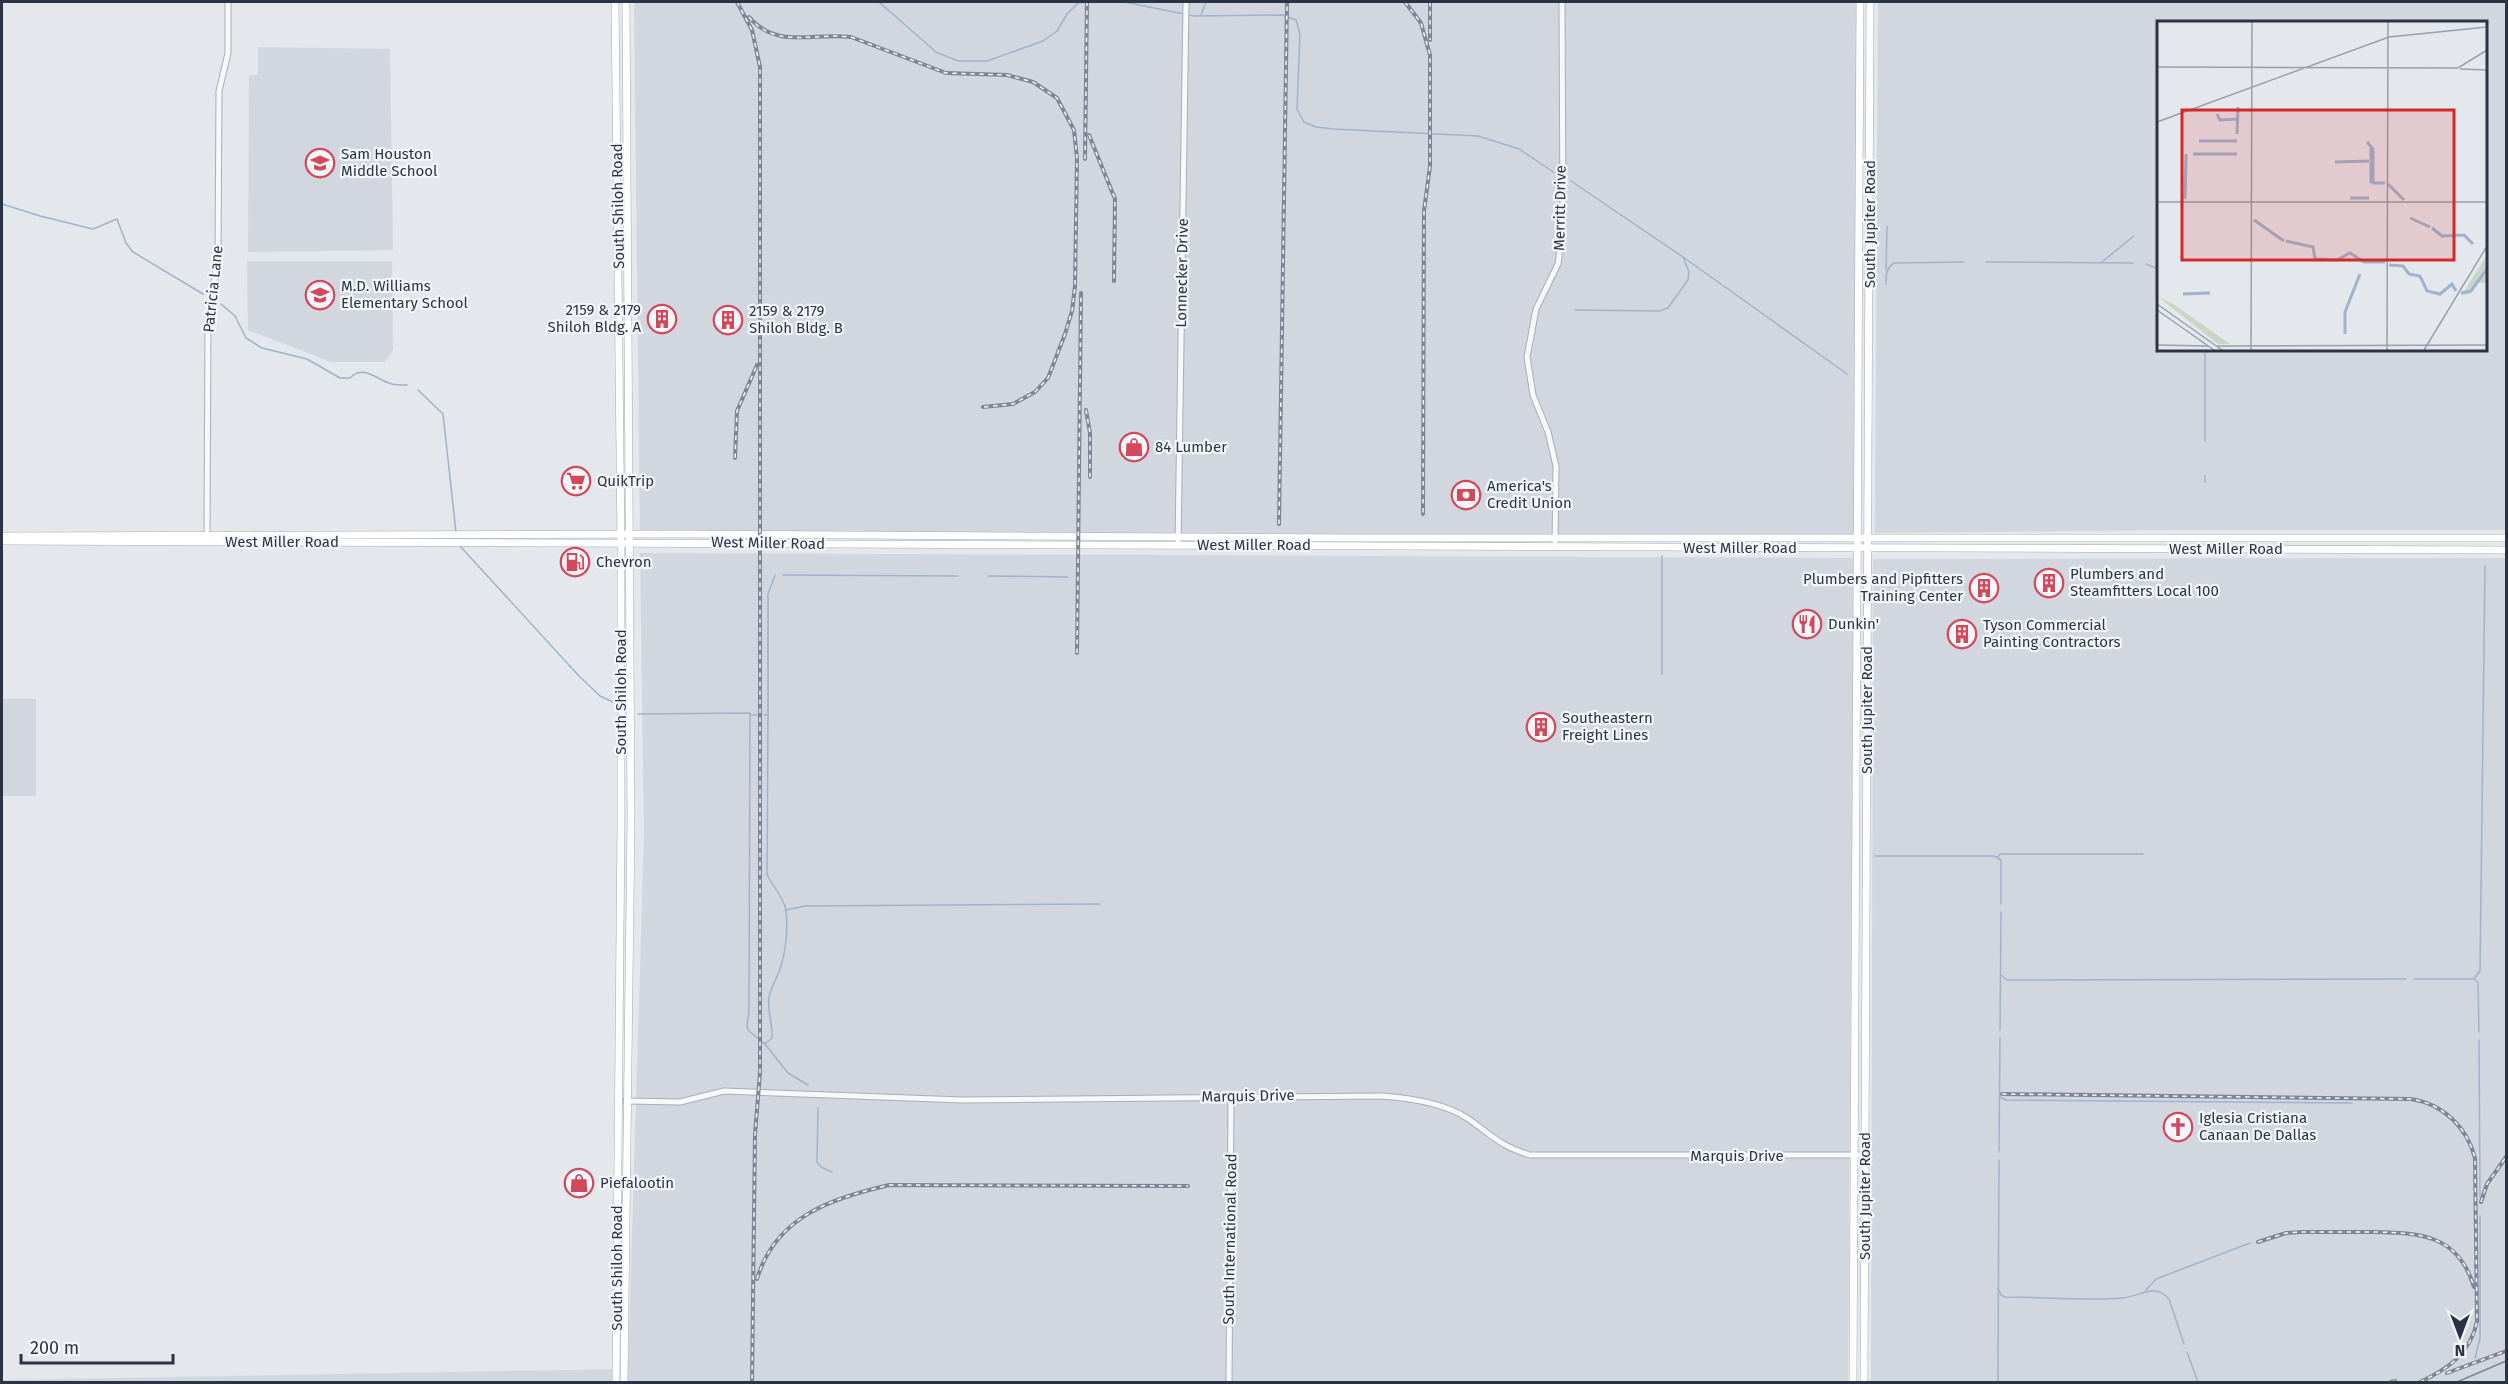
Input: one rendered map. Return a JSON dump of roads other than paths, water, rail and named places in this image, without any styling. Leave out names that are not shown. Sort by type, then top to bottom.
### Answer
[{"type":"main road","name":"South Shiloh Road","points":[[615,2],[625,534]]},
{"type":"main road","name":"South Shiloh Road","points":[[616,1383],[625,544],[626,2]]},
{"type":"main road","name":"South Jupiter Road","points":[[1852,1383],[1860,2]]},
{"type":"main road","name":"South Jupiter Road","points":[[1864,1383],[1870,2]]},
{"type":"main road","points":[[1859,213],[1870,213]]},
{"type":"main road","name":"West Miller Road","points":[[2,541],[625,534],[1857,539],[2411,538],[2506,545]]},
{"type":"main road","name":"West Miller Road","points":[[2,536],[625,544],[1857,549],[2411,550],[2506,545]]},
{"type":"main road","points":[[2000,538],[2000,549]]},
{"type":"main road","points":[[2411,538],[2411,550]]},
{"type":"main road","name":"South Shiloh Road","points":[[624,1383],[631,821],[625,544]]},
{"type":"main road","points":[[1855,843],[1867,842]]},
{"type":"main road","points":[[1854,968],[1866,968]]},
{"type":"main road","points":[[1853,1286],[1864,1286]]},
{"type":"street","name":"Patricia Lane","points":[[207,539],[207,322],[218,256],[219,91],[228,53],[228,2]]},
{"type":"street","name":"Lonnecker Drive","points":[[1178,545],[1186,2]]},
{"type":"street","name":"Merritt Drive","points":[[1555,547],[1556,466],[1548,432],[1533,396],[1527,357],[1536,309],[1558,264],[1563,228],[1562,2]]},
{"type":"street","name":"Marquis Drive","points":[[618,1101],[680,1102],[724,1091],[962,1100],[1337,1095],[1402,1098],[1455,1112],[1497,1142],[1530,1155],[1865,1155]]},
{"type":"street","name":"South International Road","points":[[1228,1383],[1231,1096]]},
{"type":"waterway","points":[[879,2],[936,52],[958,61],[987,61],[1043,41],[1057,31],[1067,14],[1078,3],[1094,2]]},
{"type":"waterway","points":[[1124,2],[1194,16],[1282,15],[1296,20],[1300,34],[1297,109],[1304,122],[1316,127],[1333,129],[1478,136],[1519,149],[1555,173]]},
{"type":"waterway","points":[[1201,15],[1206,2]]},
{"type":"waterway","points":[[1571,181],[1683,257],[1847,374]]},
{"type":"waterway","points":[[2,204],[93,229],[117,219],[126,243],[133,252],[203,294]]},
{"type":"waterway","points":[[1886,270],[1887,226]]},
{"type":"waterway","points":[[2102,262],[2134,236]]},
{"type":"waterway","points":[[1575,310],[1659,311],[1668,308],[1688,280],[1689,272],[1683,257]]},
{"type":"waterway","points":[[1886,284],[1888,269],[1894,263],[1964,262]]},
{"type":"waterway","points":[[1986,262],[2133,263]]},
{"type":"waterway","points":[[2146,264],[2157,269]]},
{"type":"waterway","points":[[221,304],[235,316],[246,338],[262,348],[307,359],[340,378],[350,378],[361,372],[392,384],[407,385]]},
{"type":"waterway","points":[[2205,353],[2205,441]]},
{"type":"waterway","points":[[418,390],[443,414],[456,532]]},
{"type":"waterway","points":[[2205,476],[2205,482]]},
{"type":"waterway","points":[[459,545],[579,676],[600,696],[617,704]]},
{"type":"waterway","points":[[1662,556],[1662,674]]},
{"type":"waterway","points":[[2474,979],[2480,971],[2485,566]]},
{"type":"waterway","points":[[764,715],[768,715],[768,594],[775,575]]},
{"type":"waterway","points":[[783,575],[958,576]]},
{"type":"waterway","points":[[988,576],[1068,577]]},
{"type":"waterway","points":[[638,714],[750,713],[749,1011],[747,1026],[788,1073],[808,1085]]},
{"type":"waterway","points":[[750,715],[757,715]]},
{"type":"waterway","points":[[765,1044],[772,1038],[769,997],[783,960],[787,924],[783,901],[767,874],[768,715]]},
{"type":"waterway","points":[[1998,857],[2000,854],[2143,854]]},
{"type":"waterway","points":[[1875,856],[1994,856],[2001,860],[2001,904]]},
{"type":"waterway","points":[[786,910],[805,906],[1100,904]]},
{"type":"waterway","points":[[2000,1030],[2001,912]]},
{"type":"waterway","points":[[2001,975],[2007,980],[2406,979]]},
{"type":"waterway","points":[[2414,979],[2474,979],[2478,982],[2479,1032]]},
{"type":"waterway","points":[[1999,1151],[2000,1038]]},
{"type":"waterway","points":[[2479,1040],[2480,1197]]},
{"type":"waterway","points":[[2000,1097],[2006,1100],[2352,1103]]},
{"type":"waterway","points":[[818,1108],[817,1162],[821,1167],[832,1172]]},
{"type":"waterway","points":[[1998,1382],[1999,1160]]},
{"type":"waterway","points":[[2475,1358],[2480,1338],[2480,1216]]},
{"type":"waterway","points":[[2146,1290],[2156,1279],[2250,1243]]},
{"type":"waterway","points":[[1998,1288],[2001,1295],[2005,1297],[2078,1299],[2122,1298],[2146,1292],[2158,1292],[2169,1299],[2184,1344]]},
{"type":"waterway","points":[[2187,1352],[2198,1382]]},
{"type":"tram line","points":[[2457,1382],[2506,1361]]},
{"type":"railway","points":[[737,2],[752,30],[760,67],[760,1073],[755,1134],[752,1382]]},
{"type":"railway","points":[[1085,159],[1087,2]]},
{"type":"railway","points":[[1279,524],[1287,2]]},
{"type":"railway","points":[[1405,2],[1421,23],[1430,55],[1430,166],[1424,211],[1423,514]]},
{"type":"railway","points":[[1430,2],[1430,40]]},
{"type":"railway","points":[[749,17],[760,27],[784,37],[851,37],[946,73],[1007,75],[1033,82],[1057,98],[1074,130],[1077,158],[1075,286],[1072,311],[1048,378],[1035,392],[1013,404],[983,407]]},
{"type":"railway","points":[[1089,135],[1115,199],[1114,281]]},
{"type":"railway","points":[[1077,653],[1081,293]]},
{"type":"railway","points":[[735,458],[737,411],[757,365]]},
{"type":"railway","points":[[1086,410],[1090,433],[1090,477]]},
{"type":"railway","points":[[2002,1094],[2411,1099],[2443,1112],[2460,1127],[2475,1158],[2477,1321],[2470,1342],[2457,1359],[2420,1382]]},
{"type":"railway","points":[[2481,1202],[2487,1184],[2506,1157]]},
{"type":"railway","points":[[757,1279],[766,1257],[777,1240],[792,1225],[827,1204],[889,1185],[1188,1186]]},
{"type":"railway","points":[[2258,1242],[2286,1233],[2303,1232],[2390,1232],[2421,1236],[2435,1240],[2458,1256],[2467,1269],[2474,1287]]},
{"type":"railway","points":[[2447,1373],[2506,1351]]},
{"type":"railway","points":[[2391,1382],[2395,1381]]},
{"type":"place","name":"Sam Houston Middle School","points":[[320,163]]},
{"type":"place","name":"M.D. Williams Elementary School","points":[[320,295]]},
{"type":"place","name":"2159 & 2179 Shiloh Bldg. A","points":[[662,319]]},
{"type":"place","name":"2159 & 2179 Shiloh Bldg. B","points":[[728,320]]},
{"type":"place","name":"84 Lumber","points":[[1134,447]]},
{"type":"place","name":"QuikTrip","points":[[576,481]]},
{"type":"place","name":"America's Credit Union","points":[[1466,495]]},
{"type":"place","name":"Chevron","points":[[575,562]]},
{"type":"place","name":"Plumbers and Steamfitters Local 100","points":[[2049,583]]},
{"type":"place","name":"Plumbers and Pipfitters Training Center","points":[[1984,588]]},
{"type":"place","name":"Dunkin'","points":[[1807,624]]},
{"type":"place","name":"Tyson Commercial Painting Contractors","points":[[1962,634]]},
{"type":"place","name":"Southeastern Freight Lines","points":[[1541,727]]},
{"type":"place","name":"Iglesia Cristiana Canaan De Dallas","points":[[2178,1127]]},
{"type":"place","name":"Piefalootin","points":[[579,1183]]}]
